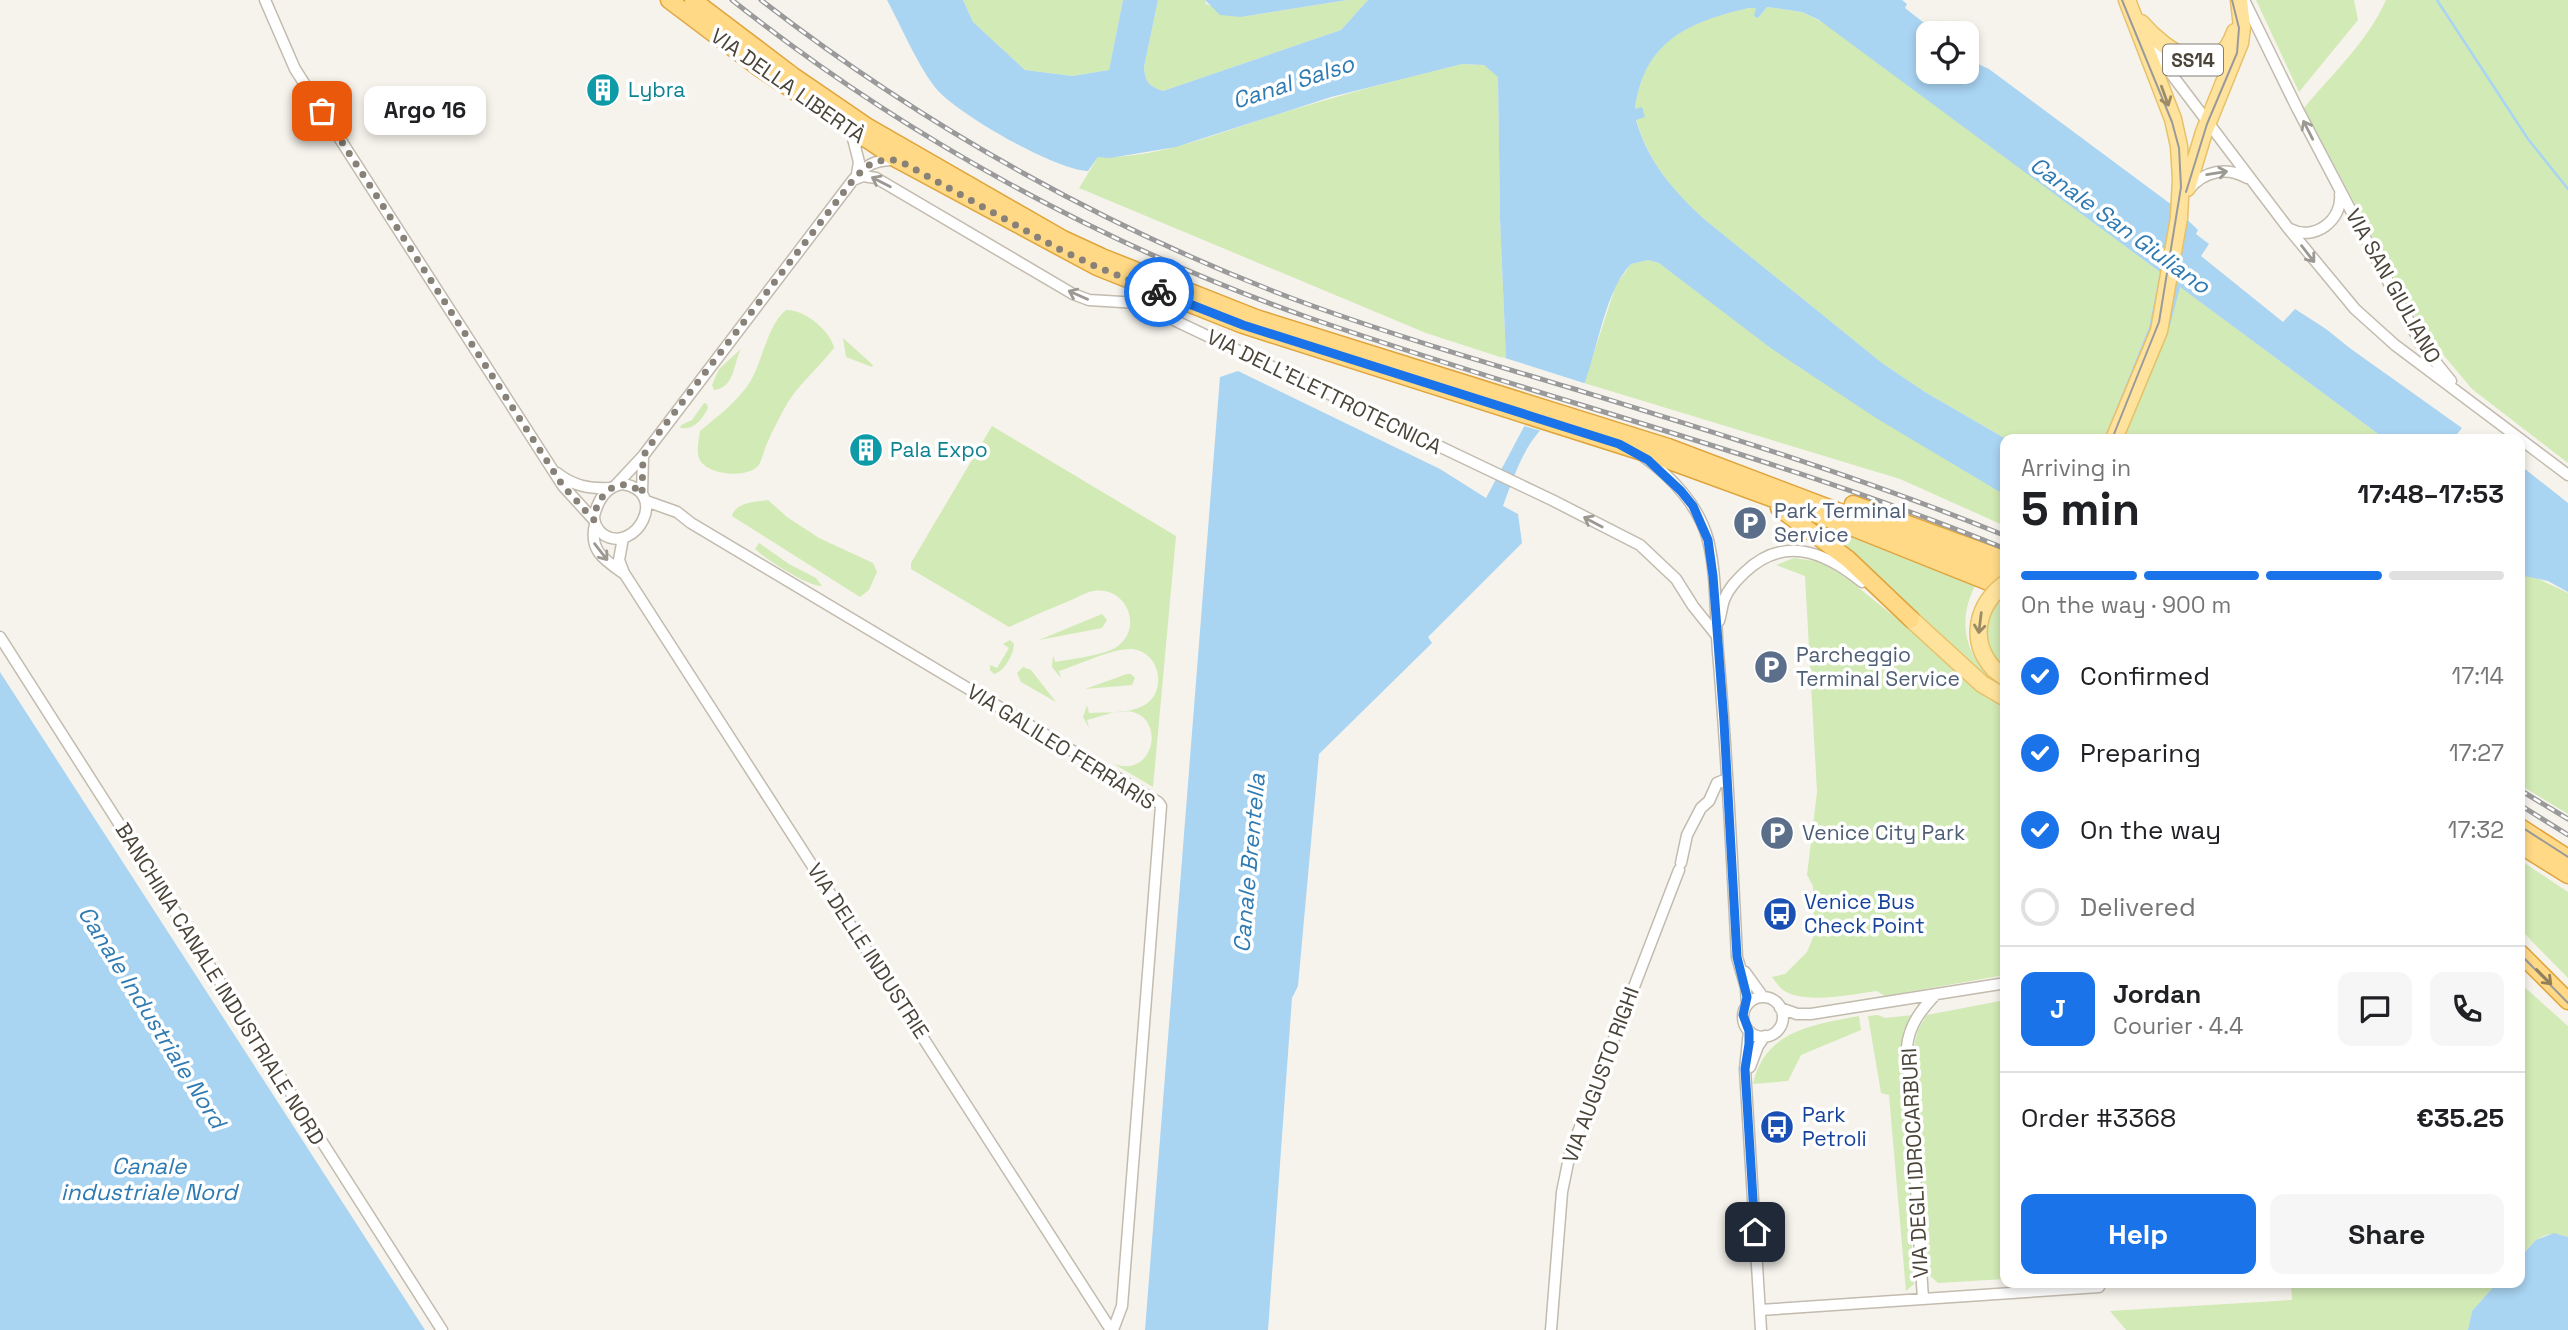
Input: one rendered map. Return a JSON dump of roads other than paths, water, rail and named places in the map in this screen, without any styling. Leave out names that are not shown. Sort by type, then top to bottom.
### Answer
[{"type":"highway","name":"VIA DELLA LIBERTÀ","points":[[668,0],[850,130],[898,160],[1097,267],[1243,325],[1599,431],[1668,447],[2000,573]]},
{"type":"highway","name":"VIA DELLA LIBERTÀ","points":[[693,0],[776,63],[868,127],[1063,239],[1256,318],[1476,393]]},
{"type":"highway","name":"VIA DELLA LIBERTÀ","points":[[1599,431],[1619,444],[2000,584]]},
{"type":"highway","points":[[1599,431],[1749,467],[2000,558]]},
{"type":"highway","points":[[1757,493],[1820,536],[1911,619]]},
{"type":"highway","points":[[2525,830],[2568,858]]},
{"type":"highway","points":[[2525,842],[2568,868]]},
{"type":"highway","points":[[2525,848],[2568,875]]},
{"type":"highway","points":[[2525,958],[2568,1001]]},
{"type":"main road","name":"SS14","points":[[2132,11],[2166,48],[2184,58],[2203,60],[2220,54],[2229,45],[2236,29],[2241,2]]},
{"type":"main road","name":"SS14","points":[[2181,208],[2208,122],[2240,43],[2241,2]]},
{"type":"main road","name":"SS14","points":[[2132,11],[2171,111],[2178,137],[2181,208]]},
{"type":"main road","points":[[2116,434],[2159,331],[2181,208]]},
{"type":"main road","points":[[2000,590],[1988,599],[1979,620],[1981,648],[2000,674]]},
{"type":"main road","points":[[1911,619],[1982,684],[2000,694]]},
{"type":"street","points":[[265,0],[295,69],[568,494],[608,537],[623,538],[632,533],[644,519],[647,507],[644,498],[643,456]]},
{"type":"street","name":"VIA SAN GIULIANO","points":[[2241,2],[2421,344],[2441,371],[2480,408]]},
{"type":"street","name":"VIA SAN GIULIANO","points":[[2132,11],[2163,63],[2333,285],[2373,327],[2514,434]]},
{"type":"street","points":[[850,130],[859,162],[855,177]]},
{"type":"street","points":[[595,522],[596,507],[643,456],[855,177],[864,167],[875,161],[898,160]]},
{"type":"street","points":[[2181,208],[2200,178],[2217,172],[2237,173],[2254,184]]},
{"type":"street","name":"VIA DELL'ELETTROTECNICA","points":[[855,177],[876,178],[1073,294],[1089,300],[1138,303],[1529,489],[1640,545],[1676,579],[1693,607],[1717,632]]},
{"type":"street","name":"VIA SAN GIULIANO","points":[[2288,228],[2294,232],[2305,233],[2326,227],[2339,210],[2340,190]]},
{"type":"street","name":"VIA SAN GIULIANO","points":[[2525,442],[2568,475]]},
{"type":"street","points":[[1619,444],[1638,453],[1657,467],[1693,506],[1708,540],[1717,632],[1737,957],[1746,988],[1744,1021],[1749,1031],[1745,1069],[1746,1098],[1761,1330]]},
{"type":"street","points":[[552,468],[571,483],[590,487],[630,485],[644,498]]},
{"type":"street","name":"VIA GALILEO FERRARIS","points":[[644,498],[677,512],[691,523],[1161,806],[1122,1306],[1112,1330]]},
{"type":"street","name":"VIA GALILEO FERRARIS","points":[[644,519],[653,514],[665,513],[691,523]]},
{"type":"street","name":"VIA DELLE INDUSTRIE","points":[[595,522],[593,535],[596,549],[624,573],[1112,1330]]},
{"type":"street","points":[[623,538],[619,560],[624,573]]},
{"type":"street","points":[[1717,632],[1729,591],[1762,559],[1787,551],[1811,552],[1837,564],[1911,619]]},
{"type":"street","points":[[1713,587],[1729,591]]},
{"type":"street","name":"BANCHINA CANALE INDUSTRIALE NORD","points":[[0,637],[442,1330]]},
{"type":"street","name":"VIA AUGUSTO RIGHI","points":[[1551,1330],[1562,1192],[1582,1118],[1680,867],[1687,835],[1717,783],[1727,779]]},
{"type":"street","points":[[1737,957],[1747,977],[1763,997]]},
{"type":"street","points":[[1747,1005],[1763,997],[1773,1000],[1780,1008],[1797,1014],[1811,1014],[2000,984]]},
{"type":"street","name":"VIA DEGLI IDROCARBURI","points":[[1923,1299],[1907,1047],[1908,1033],[1918,1015],[1936,994]]},
{"type":"street","points":[[1780,1008],[1781,1024]]},
{"type":"street","points":[[1749,1031],[1765,1036],[1775,1032],[1781,1024],[1811,1014]]},
{"type":"street","points":[[1746,1098],[1746,1084],[1753,1059],[1765,1036]]},
{"type":"street","points":[[1760,1310],[2084,1288]]},
{"type":"water","points":[[887,0],[963,0],[973,22],[1025,70],[1072,76],[1109,70],[1123,0],[1158,0],[1144,67],[1149,83],[1163,91],[1341,30],[1368,0],[1902,0],[1907,4],[1905,8],[1922,21],[1916,21],[1916,84],[1979,84],[1979,64],[1989,69],[2172,205],[2198,230],[2196,234],[2209,244],[2201,256],[2283,322],[2295,309],[2462,428],[2457,434],[2378,434],[2180,287],[2170,326],[2125,434],[2106,434],[2149,327],[2160,272],[1819,20],[1802,12],[1767,7],[1758,18],[1754,16],[1756,8],[1749,8],[1707,20],[1672,38],[1648,66],[1635,109],[1642,107],[1645,117],[1636,120],[1647,149],[1663,174],[1704,219],[1882,363],[1925,392],[2000,436],[2000,492],[1876,418],[1772,349],[1659,263],[1648,260],[1631,264],[1612,294],[1588,374],[1573,409],[1538,433],[1527,449],[1503,506],[1518,514],[1522,543],[1428,637],[1432,643],[1319,754],[1298,986],[1292,998],[1268,1330],[1145,1330],[1220,377],[1238,371],[1440,469],[1486,498],[1527,421],[1506,359],[1498,77],[1484,65],[1462,64],[1331,97],[1176,147],[1110,158],[1098,157],[1088,171],[1053,161],[1006,138],[961,110],[934,86]]},
{"type":"water","points":[[1205,0],[1347,0],[1241,17],[1220,15]]},
{"type":"water","points":[[2525,469],[2568,503],[2568,592],[2548,581],[2525,576]]},
{"type":"water","name":"Canale industriale Nord","points":[[0,672],[425,1330],[0,1330]]},
{"type":"water","points":[[2554,1233],[2568,1237],[2568,1330],[2468,1330],[2472,1311],[2493,1288],[2525,1288],[2525,1252],[2536,1240]]},
{"type":"waterway","points":[[2437,0],[2528,139],[2568,189]]},
{"type":"tram line","points":[[2114,434],[2159,322],[2181,187],[2179,148],[2172,122],[2122,0]]},
{"type":"tram line","points":[[2186,192],[2207,124],[2237,53],[2239,28],[2232,0]]},
{"type":"tram line","points":[[2000,589],[1987,605],[1980,630],[1981,644],[1986,656],[2000,672]]},
{"type":"tram line","points":[[2525,829],[2568,857]]},
{"type":"tram line","points":[[2525,959],[2568,1003]]},
{"type":"railway","points":[[732,0],[797,50],[935,141],[1006,182],[1154,256],[1307,317],[1746,456],[2000,547]]},
{"type":"railway","points":[[761,0],[889,92],[956,134],[1024,174],[1165,245],[1310,305],[1790,457],[2000,534]]},
{"type":"railway","points":[[2525,793],[2568,819]]},
{"type":"railway","points":[[2525,808],[2568,835]]},
{"type":"place","name":"Lybra","points":[[603,90]]},
{"type":"place","name":"Argo 16","points":[[322,111]]},
{"type":"place","name":"Pala Expo","points":[[866,450]]},
{"type":"place","name":"Park Terminal Service","points":[[1750,523]]},
{"type":"place","name":"Parcheggio Terminal Service","points":[[1771,667]]},
{"type":"place","name":"Venice City Park","points":[[1777,833]]},
{"type":"place","name":"Venice Bus Check Point","points":[[1780,914]]},
{"type":"place","name":"Park Petroli","points":[[1777,1127]]},
{"type":"water label","name":"Canal Salso","points":[[1293,82]]},
{"type":"water label","name":"Canale San Giuliano","points":[[2120,225]]},
{"type":"water label","name":"Canale Brentella","points":[[1249,863]]},
{"type":"water label","name":"Canale Industriale Nord","points":[[152,1017]]}]
